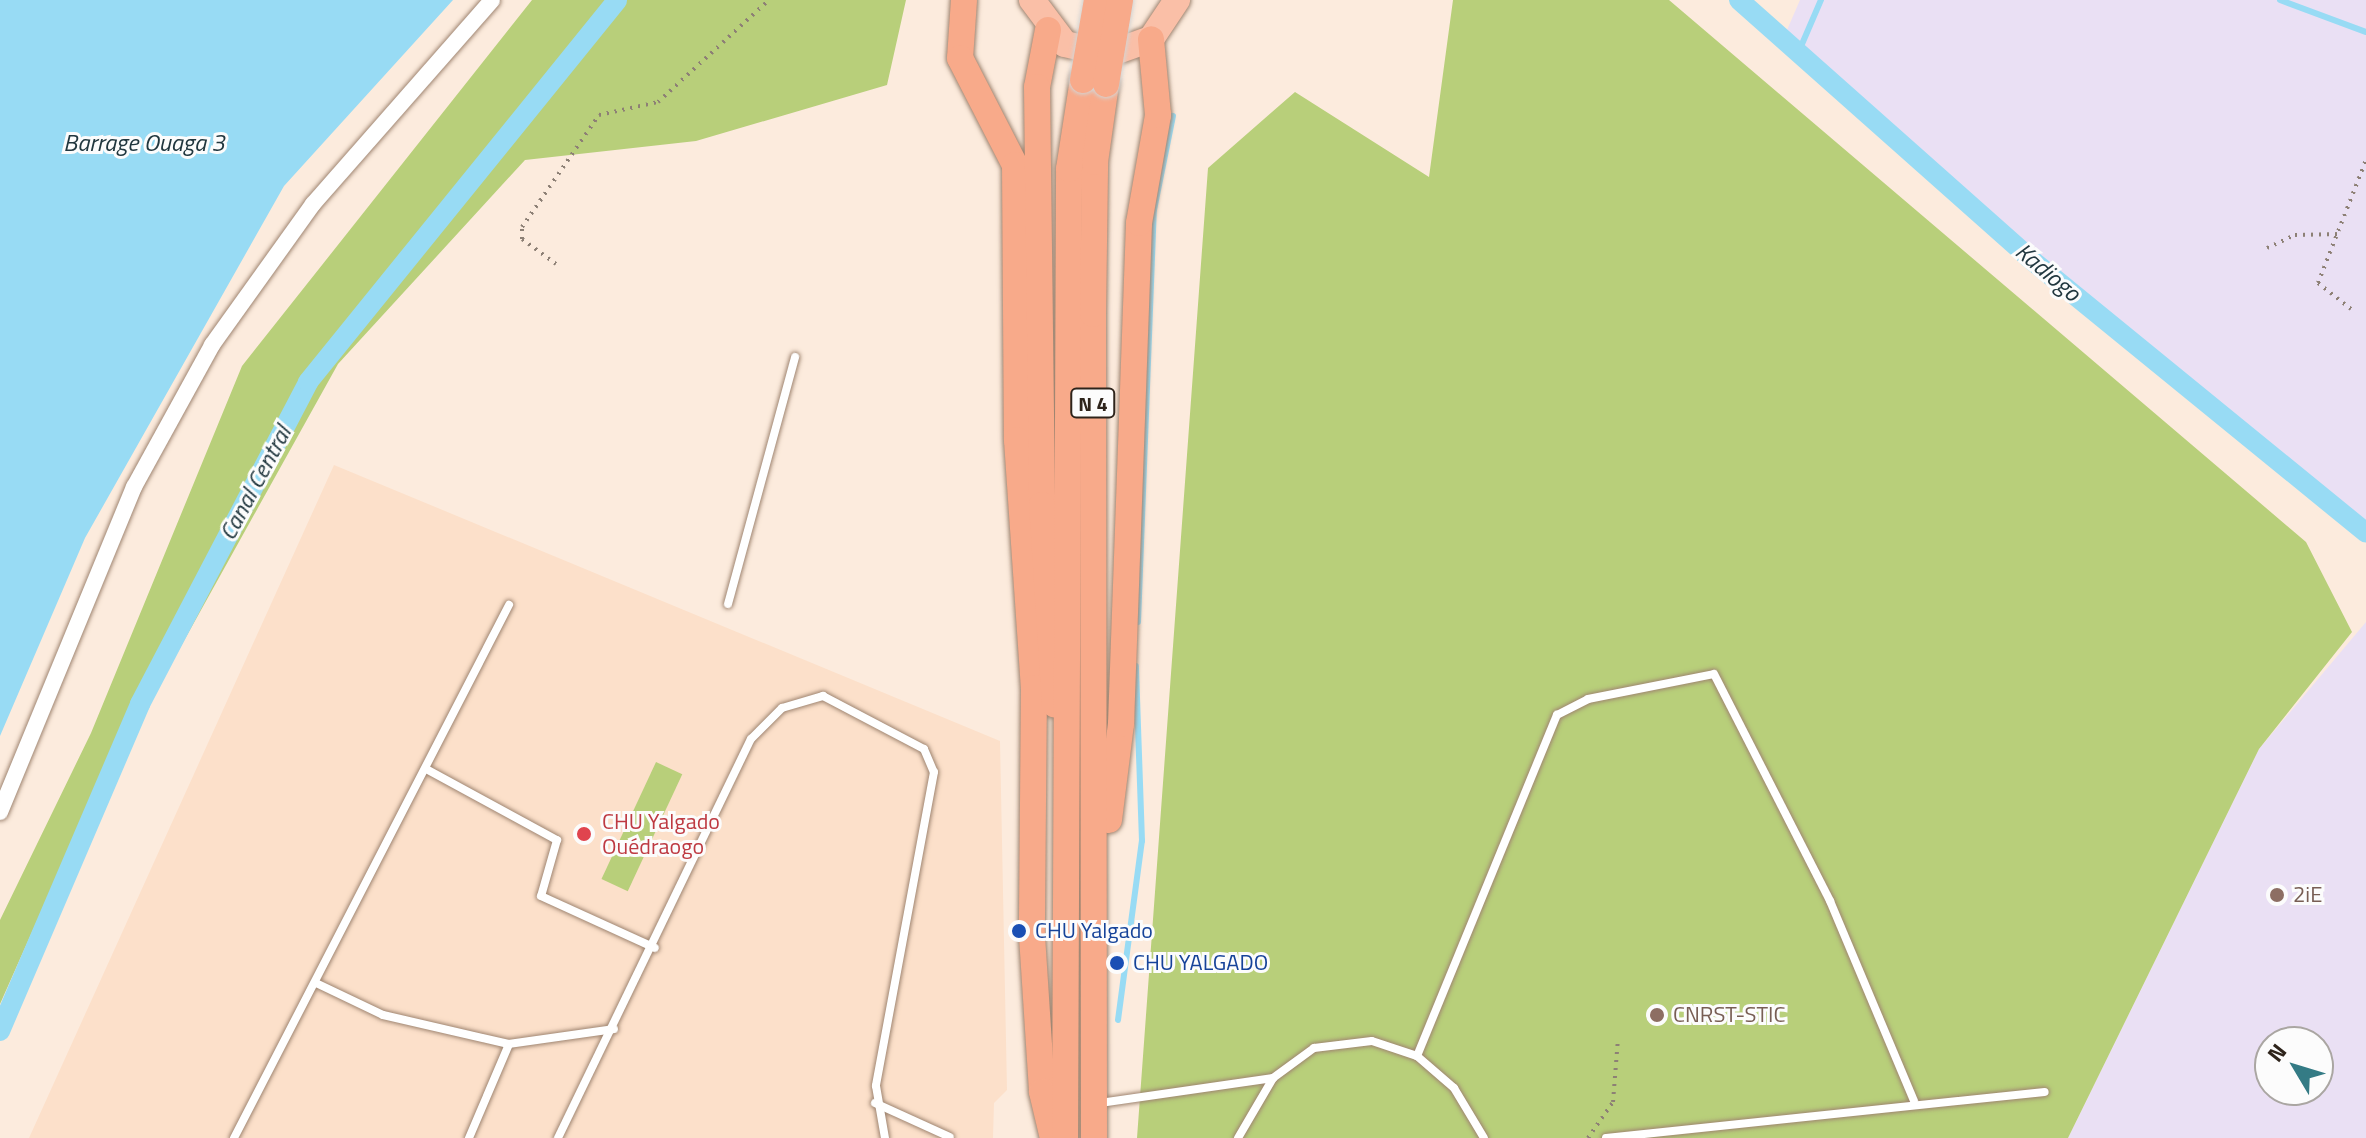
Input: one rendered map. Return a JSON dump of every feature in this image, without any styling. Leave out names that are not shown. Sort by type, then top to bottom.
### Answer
[{"type":"highway","points":[[977,0],[961,11],[960,58],[1015,165],[1017,440],[1034,688],[1032,936],[1042,1092],[1053,1138]]},
{"type":"highway","name":"N 4","points":[[1094,1138],[1098,914],[1093,314],[1097,0]]},
{"type":"highway","name":"N 4","points":[[1065,1138],[1065,914],[1072,617],[1069,169],[1120,0]]},
{"type":"highway","points":[[1048,30],[1037,87],[1042,505],[1065,914]]},
{"type":"highway","points":[[1098,914],[1121,724],[1139,223],[1158,115],[1151,39]]},
{"type":"main road","points":[[1032,0],[1048,30],[1086,53],[1109,54],[1151,39],[1177,0]]},
{"type":"street","points":[[0,812],[134,487],[212,345],[313,204],[492,0]]},
{"type":"lane","points":[[728,604],[795,357]]},
{"type":"lane","points":[[234,1138],[428,770],[509,605]]},
{"type":"lane","points":[[1417,1056],[1557,715],[1588,699],[1714,674],[1830,901],[1914,1101]]},
{"type":"lane","points":[[558,1138],[655,948],[765,720],[823,696],[924,749],[934,772],[924,857],[875,1103],[885,1138]]},
{"type":"lane","points":[[428,770],[557,840],[541,896],[655,948]]},
{"type":"lane","points":[[316,983],[383,1015],[509,1044],[614,1029]]},
{"type":"lane","points":[[1238,1138],[1273,1078],[1314,1048],[1372,1041],[1417,1056],[1454,1088],[1484,1138]]},
{"type":"lane","points":[[469,1138],[509,1044]]},
{"type":"lane","points":[[1095,1104],[1273,1078]]},
{"type":"lane","points":[[1606,1138],[1914,1101],[2045,1092]]},
{"type":"lane","points":[[875,1103],[950,1137]]},
{"type":"path","points":[[556,264],[522,239],[522,227],[599,115],[658,102],[769,0]]},
{"type":"path","points":[[2351,309],[2318,283],[2340,234],[2366,160]]},
{"type":"path","points":[[2267,248],[2295,235],[2340,234]]},
{"type":"path","points":[[1588,1138],[1613,1102],[1618,1038]]},
{"type":"shaded area","points":[[1800,0],[2366,0],[2366,532],[1983,219],[1784,37]]},
{"type":"shaded area","name":"CHU Yalgado Ouédraogo","points":[[334,465],[1000,741],[1007,1090],[994,1103],[993,1138],[29,1138]]},
{"type":"shaded area","name":"2iE","points":[[2366,622],[2366,1138],[2068,1138],[2259,749]]},
{"type":"green space","points":[[532,0],[906,0],[887,85],[696,141],[525,160],[338,364],[73,840],[0,1004],[0,920],[91,733],[242,366]]},
{"type":"green space","points":[[1453,0],[1669,0],[2306,542],[2352,632],[2259,749],[2068,1138],[1137,1138],[1208,168],[1295,92],[1429,177]]},
{"type":"green space","points":[[656,762],[682,774],[628,891],[601,879]]},
{"type":"water","name":"Barrage Ouaga 3","points":[[0,0],[453,0],[284,186],[85,538],[0,736]]},
{"type":"waterway","name":"Canal Central","points":[[0,1031],[140,704],[308,382],[617,0]]},
{"type":"waterway","name":"Kadiogo","points":[[1739,0],[2028,257],[2366,533]]},
{"type":"waterway","points":[[1799,51],[1821,0]]},
{"type":"waterway","points":[[2280,0],[2366,32]]},
{"type":"waterway","points":[[1138,622],[1154,210],[1173,116]]},
{"type":"waterway","points":[[1118,1020],[1142,841],[1136,666]]},
{"type":"place","name":"CHU Yalgado Ouédraogo","points":[[584,834]]},
{"type":"place","name":"2iE","points":[[2277,895]]},
{"type":"place","name":"CHU Yalgado","points":[[1019,931]]},
{"type":"place","name":"CHU YALGADO","points":[[1117,963]]},
{"type":"place","name":"CNRST-STIC","points":[[1657,1015]]}]
